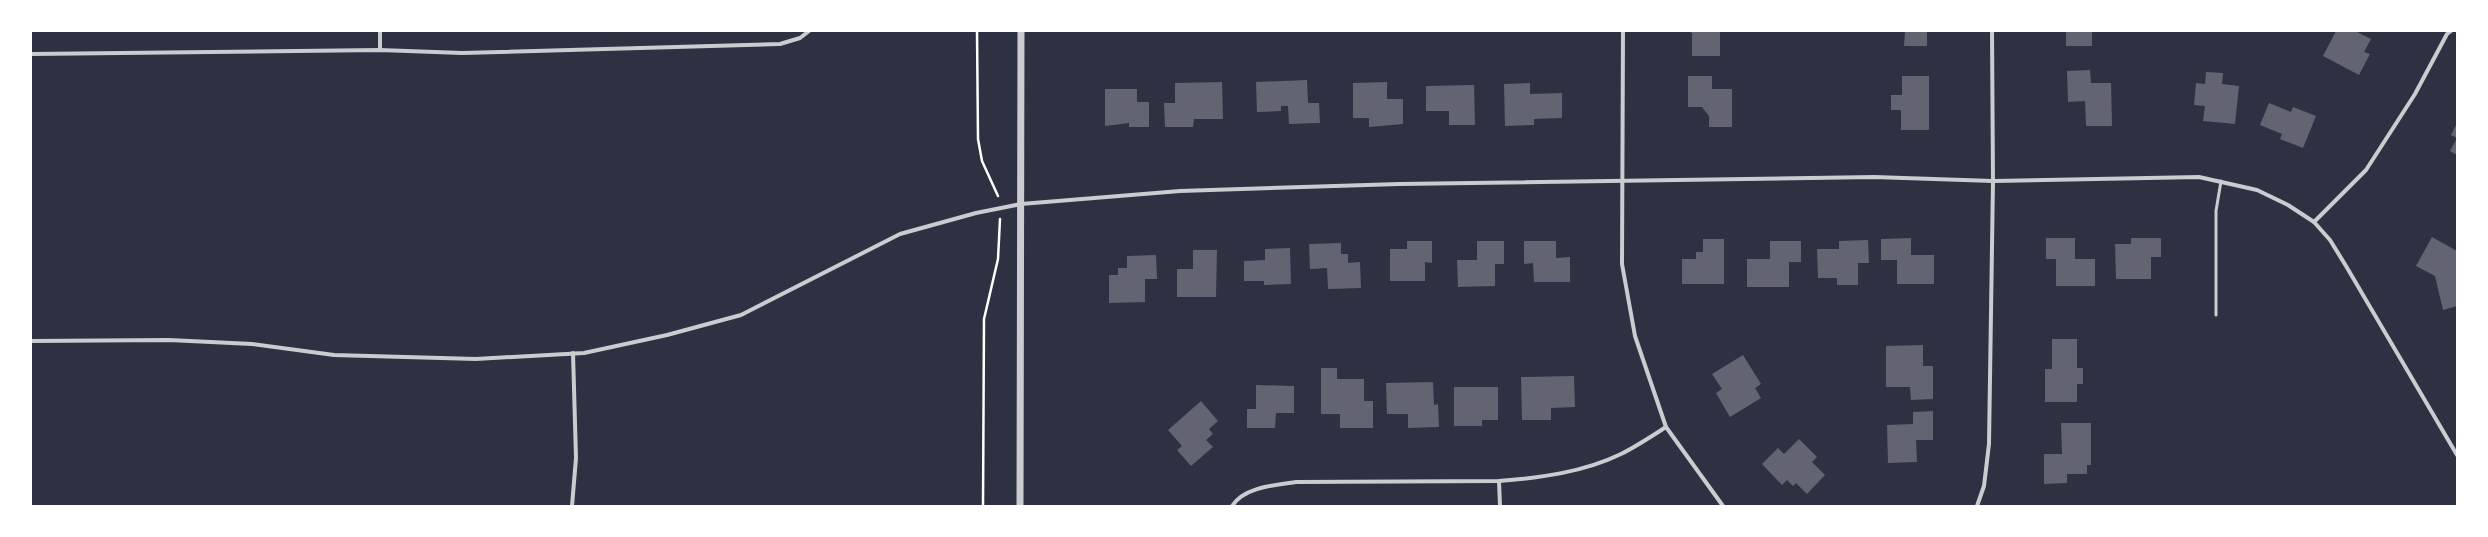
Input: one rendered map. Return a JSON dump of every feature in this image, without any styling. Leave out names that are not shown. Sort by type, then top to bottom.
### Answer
[{"type":"street","points":[[380,31],[380,50]]},
{"type":"street","points":[[31,54],[380,50],[462,52],[780,44],[800,38],[808,31]]},
{"type":"street","points":[[1020,506],[1021,31]]},
{"type":"street","points":[[1623,31],[1622,264],[1635,336],[1666,427],[1723,506]]},
{"type":"street","points":[[1978,506],[1984,486],[1989,444],[1994,181],[1992,31]]},
{"type":"street","points":[[2314,222],[2366,170],[2415,94],[2445,33],[2451,31]]},
{"type":"street","points":[[31,341],[169,340],[252,344],[334,355],[476,359],[573,353],[668,335],[741,315],[900,234],[976,213],[1021,204],[1180,191],[1399,184],[1874,178],[1994,181],[2199,177],[2257,190],[2288,205],[2314,222],[2330,240],[2346,266],[2457,455]]},
{"type":"street","points":[[572,506],[576,458],[573,353]]},
{"type":"street","points":[[1232,506],[1238,497],[1265,487],[1296,482],[1499,482],[1526,479],[1582,468],[1621,454],[1666,427]]},
{"type":"street","points":[[1499,482],[1500,506]]},
{"type":"lane","points":[[2216,315],[2216,211],[2221,181]]},
{"type":"path","points":[[977,31],[978,140],[982,161],[996,190]]},
{"type":"path","points":[[983,506],[984,319],[998,258],[999,233]]},
{"type":"building","points":[[1688,31],[1720,31],[1720,56],[1692,56],[1692,33]]},
{"type":"building","points":[[1905,31],[1927,31],[1927,46],[1904,46]]},
{"type":"building","points":[[2066,31],[2092,31],[2092,46],[2066,46]]},
{"type":"building","points":[[2336,31],[2355,31],[2371,39],[2364,52],[2370,54],[2359,75],[2323,56]]},
{"type":"building","points":[[2090,70],[2091,83],[2111,83],[2112,126],[2086,126],[2085,101],[2068,102],[2067,71]]},
{"type":"building","points":[[2206,72],[2223,73],[2222,84],[2239,86],[2235,124],[2203,121],[2205,106],[2194,105],[2196,83],[2205,84]]},
{"type":"building","points":[[1688,76],[1712,76],[1712,89],[1732,89],[1732,127],[1709,127],[1709,116],[1702,107],[1688,107]]},
{"type":"building","points":[[1902,76],[1929,76],[1929,130],[1901,130],[1901,110],[1891,110],[1891,95],[1902,95]]},
{"type":"building","points":[[1307,80],[1308,103],[1319,103],[1320,123],[1289,124],[1288,106],[1281,106],[1281,111],[1257,112],[1256,82]]},
{"type":"building","points":[[1222,82],[1223,119],[1194,119],[1193,127],[1165,127],[1164,103],[1175,103],[1175,83]]},
{"type":"building","points":[[1387,82],[1387,99],[1403,99],[1403,124],[1369,127],[1369,118],[1353,118],[1353,83]]},
{"type":"building","points":[[1530,83],[1530,94],[1562,93],[1562,118],[1534,119],[1534,125],[1505,126],[1504,84]]},
{"type":"building","points":[[1474,85],[1475,125],[1449,125],[1449,111],[1426,111],[1426,86]]},
{"type":"building","points":[[1105,89],[1137,89],[1137,102],[1149,102],[1149,127],[1129,127],[1129,123],[1105,126]]},
{"type":"building","points":[[2269,103],[2291,112],[2293,107],[2316,116],[2303,148],[2280,139],[2282,134],[2260,125]]},
{"type":"building","points":[[2457,123],[2457,138],[2451,135]]},
{"type":"building","points":[[2457,138],[2457,155],[2450,151]]},
{"type":"building","points":[[2432,237],[2457,251],[2457,306],[2443,310],[2435,276],[2416,266]]},
{"type":"building","points":[[1911,238],[1911,255],[1934,255],[1934,284],[1897,284],[1897,260],[1881,260],[1881,239]]},
{"type":"building","points":[[2046,238],[2075,238],[2075,259],[2095,259],[2095,286],[2056,286],[2056,259],[2046,259]]},
{"type":"building","points":[[2131,238],[2161,238],[2161,257],[2151,257],[2151,279],[2116,279],[2115,244],[2131,244]]},
{"type":"building","points":[[1703,239],[1724,239],[1724,284],[1682,284],[1682,259],[1696,259],[1696,252],[1703,252]]},
{"type":"building","points":[[1868,240],[1869,263],[1858,263],[1858,285],[1837,285],[1837,278],[1818,278],[1817,249],[1839,249],[1839,241]]},
{"type":"building","points":[[1407,241],[1432,241],[1432,263],[1425,262],[1425,281],[1390,281],[1390,249],[1407,249]]},
{"type":"building","points":[[1477,241],[1504,241],[1504,264],[1495,264],[1495,286],[1458,287],[1457,260],[1477,260]]},
{"type":"building","points":[[1524,241],[1556,241],[1556,258],[1570,257],[1570,282],[1534,282],[1533,263],[1524,264]]},
{"type":"building","points":[[1770,241],[1801,241],[1801,262],[1789,262],[1789,287],[1747,287],[1747,259],[1770,259]]},
{"type":"building","points":[[1341,243],[1341,254],[1348,254],[1348,263],[1360,262],[1361,288],[1328,289],[1327,268],[1310,269],[1309,244]]},
{"type":"building","points":[[1290,248],[1291,284],[1264,285],[1264,281],[1244,281],[1244,261],[1265,260],[1265,249]]},
{"type":"building","points":[[1193,250],[1217,250],[1216,297],[1177,297],[1177,269],[1193,269]]},
{"type":"building","points":[[1156,255],[1157,279],[1145,279],[1145,302],[1109,303],[1109,275],[1118,275],[1118,268],[1127,268],[1127,256]]},
{"type":"building","points":[[2052,339],[2077,339],[2077,368],[2083,368],[2083,384],[2077,384],[2077,402],[2045,402],[2045,369],[2052,369]]},
{"type":"building","points":[[1923,345],[1923,366],[1933,366],[1933,399],[1911,400],[1910,387],[1886,387],[1886,346]]},
{"type":"building","points":[[1743,355],[1761,384],[1755,388],[1761,398],[1730,417],[1716,393],[1722,389],[1712,374]]},
{"type":"building","points":[[1321,368],[1337,368],[1337,379],[1364,379],[1364,401],[1373,401],[1373,428],[1340,428],[1340,414],[1321,414]]},
{"type":"building","points":[[1574,376],[1575,407],[1551,408],[1551,420],[1522,420],[1521,377]]},
{"type":"building","points":[[1433,382],[1434,405],[1438,404],[1439,427],[1408,428],[1408,414],[1387,414],[1386,383]]},
{"type":"building","points":[[1256,385],[1294,386],[1294,413],[1276,413],[1275,428],[1247,428],[1247,409],[1256,409]]},
{"type":"building","points":[[1454,387],[1498,387],[1498,420],[1482,420],[1482,426],[1454,426]]},
{"type":"building","points":[[1201,401],[1218,421],[1209,429],[1213,434],[1206,440],[1213,447],[1191,466],[1177,450],[1182,446],[1168,430]]},
{"type":"building","points":[[1933,411],[1933,440],[1916,440],[1917,462],[1888,463],[1887,425],[1913,424],[1913,412]]},
{"type":"building","points":[[2061,423],[2091,423],[2091,465],[2087,465],[2087,474],[2067,474],[2067,483],[2044,484],[2044,454],[2062,454]]},
{"type":"building","points":[[1799,439],[1817,457],[1812,462],[1825,475],[1807,494],[1796,483],[1793,486],[1787,480],[1782,485],[1762,464],[1778,448],[1784,454]]}]
